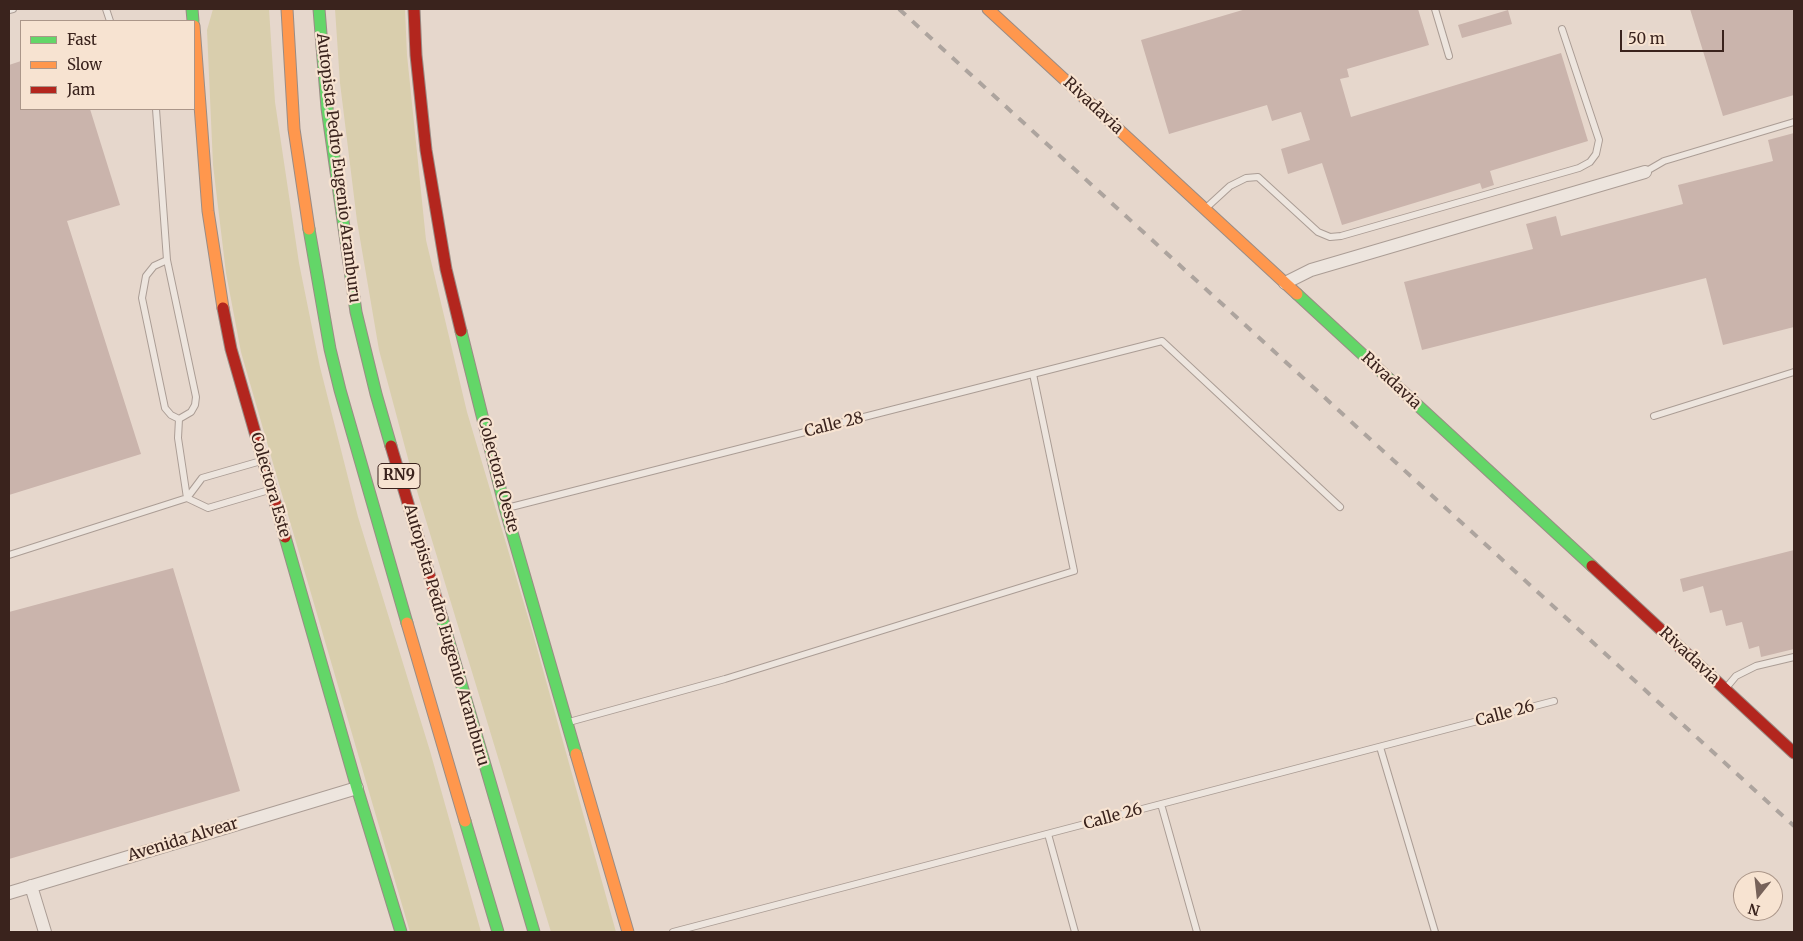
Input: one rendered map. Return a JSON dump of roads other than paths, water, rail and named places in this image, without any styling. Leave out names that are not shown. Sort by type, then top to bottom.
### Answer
[{"type":"main road","name":"Autopista Pedro Eugenio Aramburu","points":[[287,9],[294,129],[304,200],[332,358],[372,505],[498,932]]},
{"type":"main road","name":"Autopista Pedro Eugenio Aramburu","points":[[319,9],[327,108],[340,213],[356,312],[376,394],[534,932]]},
{"type":"main road","name":"Colectora Oeste","points":[[414,9],[416,55],[426,150],[446,269],[506,508],[628,932]]},
{"type":"main road","name":"Rivadavia","points":[[988,9],[1794,753]]},
{"type":"main road","name":"Colectora Este","points":[[195,39],[208,211],[231,349],[401,932]]},
{"type":"street","points":[[1285,283],[1311,270],[1645,172]]},
{"type":"street","name":"Avenida Alvear","points":[[9,893],[358,788]]},
{"type":"street","points":[[31,886],[46,932]]},
{"type":"lane","points":[[9,10],[13,9]]},
{"type":"lane","points":[[1435,9],[1450,56]]},
{"type":"lane","points":[[1205,209],[1230,186],[1246,178],[1258,176],[1318,232],[1330,236],[1340,236],[1579,168],[1590,162],[1596,154],[1599,140],[1562,29]]},
{"type":"lane","points":[[156,110],[167,260],[196,397],[195,405],[191,412],[179,419]]},
{"type":"lane","points":[[1645,172],[1664,161],[1794,122]]},
{"type":"lane","points":[[167,260],[154,266],[146,276],[142,298],[166,408],[171,415],[179,419]]},
{"type":"lane","name":"Calle 28","points":[[506,508],[1162,341],[1340,507]]},
{"type":"lane","points":[[1654,416],[1794,372]]},
{"type":"lane","points":[[568,722],[725,679],[1074,571],[1033,374]]},
{"type":"lane","points":[[179,419],[178,438],[187,498]]},
{"type":"lane","points":[[9,555],[187,498],[202,478],[263,460]]},
{"type":"lane","points":[[187,498],[208,508],[271,489]]},
{"type":"lane","points":[[1725,689],[1736,676],[1756,666],[1794,657]]},
{"type":"lane","name":"Calle 26","points":[[673,932],[1554,701]]},
{"type":"lane","points":[[1380,747],[1435,932]]},
{"type":"lane","points":[[1161,804],[1197,932]]},
{"type":"lane","points":[[1048,834],[1075,932]]},
{"type":"railway","points":[[899,9],[1794,826]]}]
